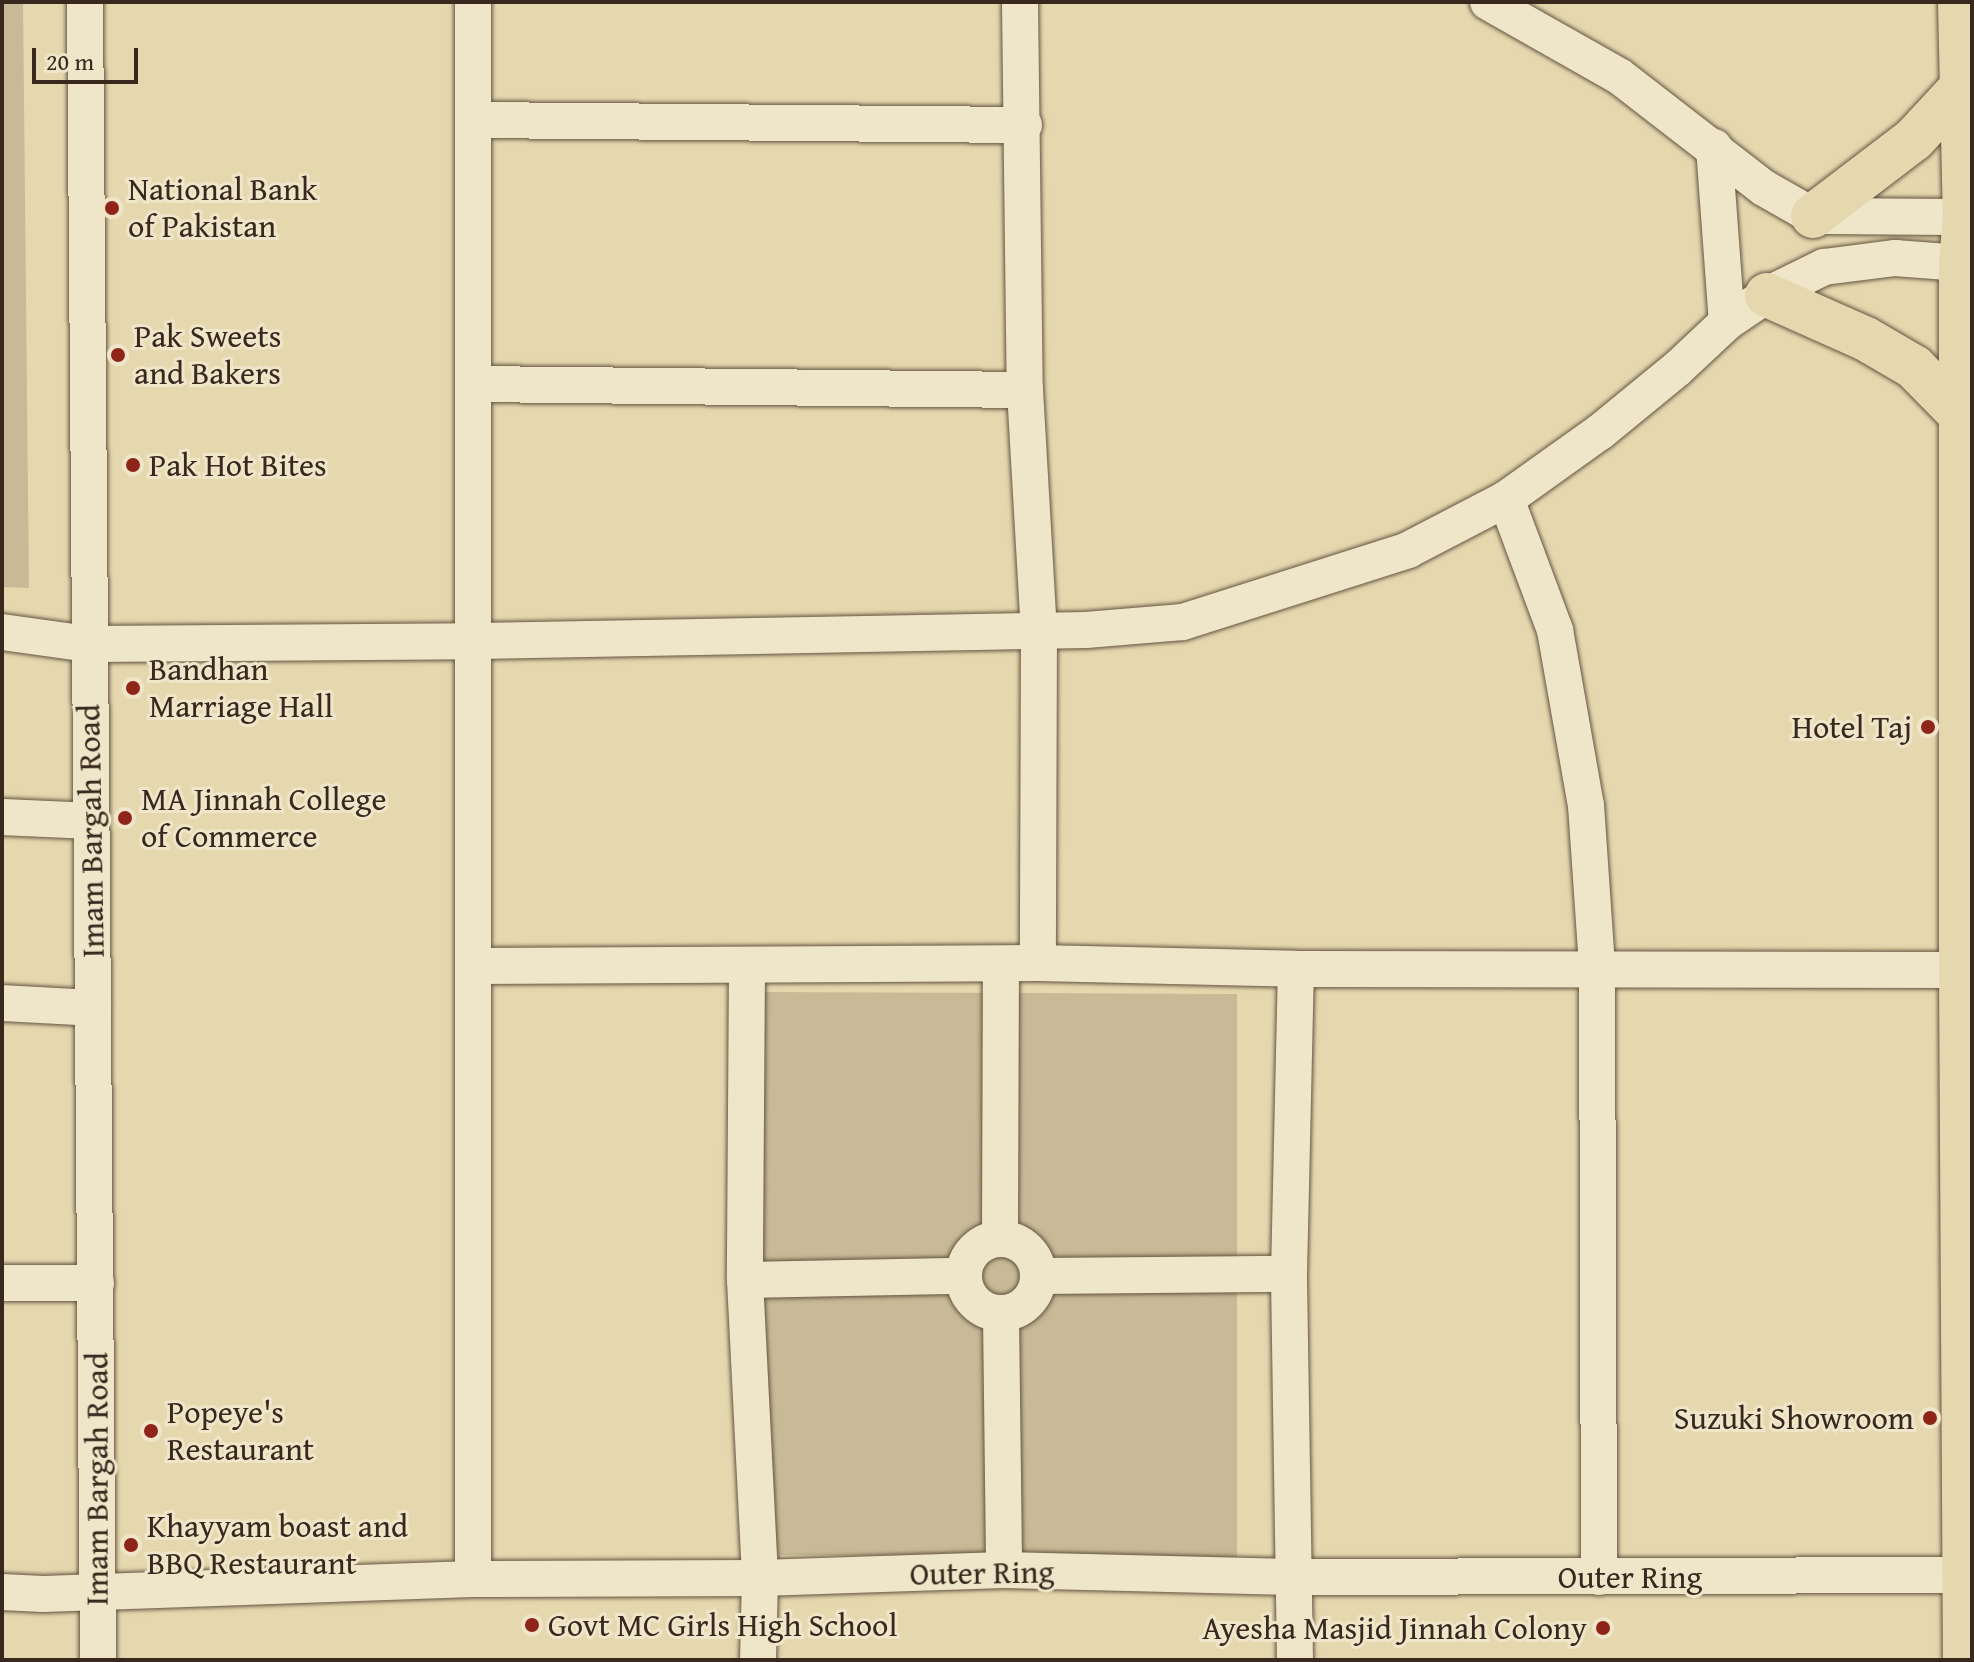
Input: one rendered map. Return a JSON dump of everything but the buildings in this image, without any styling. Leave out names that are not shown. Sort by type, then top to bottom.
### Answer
[{"type":"main road","points":[[1960,2],[1968,217],[1961,415],[1965,1660]]},
{"type":"main road","points":[[1813,216],[1914,139],[1962,87]]},
{"type":"main road","points":[[1767,295],[1866,339],[1914,367],[1961,415]]},
{"type":"street","name":"Imam Bargah Road","points":[[85,2],[98,1660]]},
{"type":"street","points":[[473,2],[473,1579]]},
{"type":"street","points":[[1020,2],[1024,125],[1025,390],[1039,631],[1038,963]]},
{"type":"street","points":[[1509,7],[1619,76],[1764,188],[1813,216],[1968,217]]},
{"type":"street","points":[[473,120],[1024,125]]},
{"type":"street","points":[[1714,147],[1727,322]]},
{"type":"street","points":[[1813,216],[1824,267]]},
{"type":"street","points":[[2,632],[88,644],[473,641],[1039,631],[1183,622],[1408,550],[1506,499],[1600,432],[1677,369],[1727,322],[1767,295],[1824,267],[1895,258],[1967,263]]},
{"type":"street","points":[[473,384],[1025,390]]},
{"type":"street","points":[[1506,499],[1555,630],[1586,805],[1597,967],[1599,1577]]},
{"type":"street","points":[[2,817],[91,821]]},
{"type":"street","points":[[473,966],[747,967],[1038,963],[1296,969],[1597,967],[1961,970]]},
{"type":"street","points":[[1000,1237],[1001,964]]},
{"type":"street","points":[[747,967],[745,1280],[760,1578],[758,1660]]},
{"type":"street","points":[[1295,1660],[1289,1274],[1296,969]]},
{"type":"street","points":[[2,1003],[93,1008]]},
{"type":"street","points":[[1000,1237],[1028,1248],[1040,1276],[1029,1303],[1001,1315],[974,1304],[962,1276],[973,1249],[1000,1237]]},
{"type":"street","points":[[1040,1276],[1289,1274]]},
{"type":"street","points":[[745,1280],[962,1276]]},
{"type":"street","points":[[2,1283],[96,1283]]},
{"type":"street","points":[[1001,1315],[1004,1570]]},
{"type":"street","name":"Outer Ring","points":[[2,1592],[97,1592],[473,1579],[760,1578],[1004,1570],[1292,1577],[1963,1575]]},
{"type":"shaded area","points":[[2,2],[23,2],[29,588],[2,587]]},
{"type":"shaded area","points":[[743,992],[1237,994],[1237,1557],[743,1555]]},
{"type":"place","name":"National Bank of Pakistan","points":[[112,208]]},
{"type":"place","name":"Pak Sweets and Bakers","points":[[118,355]]},
{"type":"place","name":"Pak Hot Bites","points":[[133,465]]},
{"type":"place","name":"Bandhan Marriage Hall","points":[[133,688]]},
{"type":"place","name":"Hotel Taj","points":[[1928,727]]},
{"type":"place","name":"MA Jinnah College of Commerce","points":[[125,818]]},
{"type":"place","name":"Suzuki Showroom","points":[[1930,1418]]},
{"type":"place","name":"Popeye's Restaurant","points":[[151,1431]]},
{"type":"place","name":"Khayyam boast and BBQ Restaurant","points":[[131,1545]]},
{"type":"place","name":"Govt MC Girls High School","points":[[532,1625]]},
{"type":"place","name":"Ayesha Masjid Jinnah Colony","points":[[1603,1628]]}]
